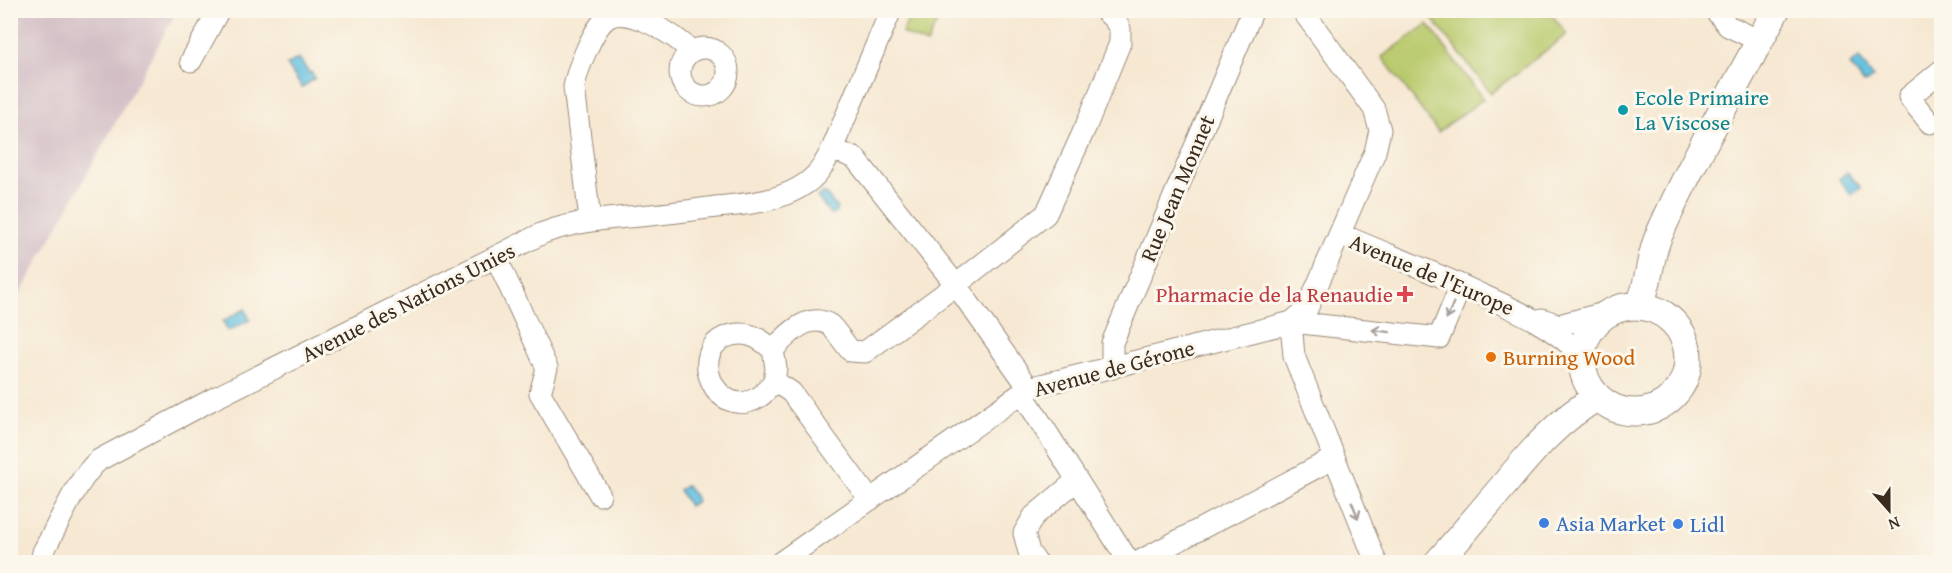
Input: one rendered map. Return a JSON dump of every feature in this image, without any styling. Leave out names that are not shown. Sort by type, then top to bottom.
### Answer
[{"type":"main road","points":[[1639,306],[1645,294],[1657,238],[1687,176],[1776,10]]},
{"type":"main road","points":[[1639,306],[1655,309],[1669,317],[1681,330],[1687,346],[1688,364],[1685,379],[1677,392],[1665,403],[1651,410],[1621,411],[1598,397],[1584,376],[1582,356],[1586,339],[1595,324],[1609,312],[1623,307],[1639,306]]},
{"type":"main road","points":[[1438,562],[1536,447],[1577,409],[1598,397]]},
{"type":"street","points":[[191,61],[219,10]]},
{"type":"street","name":"Avenue des Nations Unies","points":[[41,562],[43,552],[90,468],[99,460],[213,399],[543,233],[561,226],[590,220],[767,201],[787,194],[807,182],[822,168],[832,149],[891,10]]},
{"type":"street","points":[[773,350],[789,333],[804,324],[818,322],[831,326],[851,351],[865,352],[956,285],[1046,214],[1120,43],[1120,28],[1104,10]]},
{"type":"street","name":"Rue Jean Monnet","points":[[1112,368],[1112,343],[1254,10]]},
{"type":"street","points":[[1302,10],[1374,109],[1380,130],[1375,152],[1307,309],[1292,322],[1290,334],[1294,356],[1376,562]]},
{"type":"street","points":[[1715,10],[1728,26],[1760,41]]},
{"type":"street","points":[[590,220],[574,87],[576,76],[599,25],[610,16],[623,14],[664,30],[691,51]]},
{"type":"street","points":[[1930,123],[1909,97],[1941,70]]},
{"type":"street","points":[[832,149],[855,158],[956,285],[1025,390],[1077,480],[1129,562]]},
{"type":"street","name":"Avenue de l'Europe","points":[[1340,234],[1524,314],[1565,339],[1582,356]]},
{"type":"street","points":[[496,257],[547,368],[540,393],[600,495]]},
{"type":"street","name":"Avenue de Gérone","points":[[781,562],[1025,390],[1292,322],[1440,338],[1461,285]]},
{"type":"street","name":"Avenue de l'Europe","points":[[1524,314],[1559,325],[1609,312]]},
{"type":"street","points":[[742,333],[753,335],[773,350],[776,368],[774,381],[767,391],[757,398],[739,402],[727,399],[710,382],[707,364],[710,354],[718,343],[728,336],[742,333]]},
{"type":"street","points":[[774,381],[791,392],[870,500]]},
{"type":"street","points":[[1138,562],[1334,458]]},
{"type":"street","points":[[1036,562],[1029,552],[1024,533],[1034,516],[1077,480]]},
{"type":"shaded area","points":[[10,11],[177,11],[11,311]]},
{"type":"green space","points":[[912,11],[938,20],[927,44],[902,33]]},
{"type":"green space","points":[[1426,11],[1549,11],[1567,34],[1491,93]]},
{"type":"green space","points":[[1428,24],[1483,99],[1438,132],[1382,57]]},
{"type":"water","points":[[299,58],[315,78],[302,88],[287,65]]},
{"type":"water","points":[[1859,58],[1873,77],[1864,84],[1850,65]]},
{"type":"water","points":[[1847,172],[1861,188],[1852,195],[1839,179]]},
{"type":"water","points":[[824,192],[837,208],[835,213],[830,214],[817,197]]},
{"type":"water","points":[[245,309],[250,320],[228,331],[223,321]]},
{"type":"water","points":[[687,485],[697,501],[689,506],[679,490]]},
{"type":"place","name":"Ecole Primaire La Viscose","points":[[1623,110]]},
{"type":"place","name":"Pharmacie de la Renaudie","points":[[1405,294]]},
{"type":"place","name":"Burning Wood","points":[[1491,357]]},
{"type":"place","name":"Asia Market","points":[[1544,523]]},
{"type":"place","name":"Lidl","points":[[1678,524]]}]
